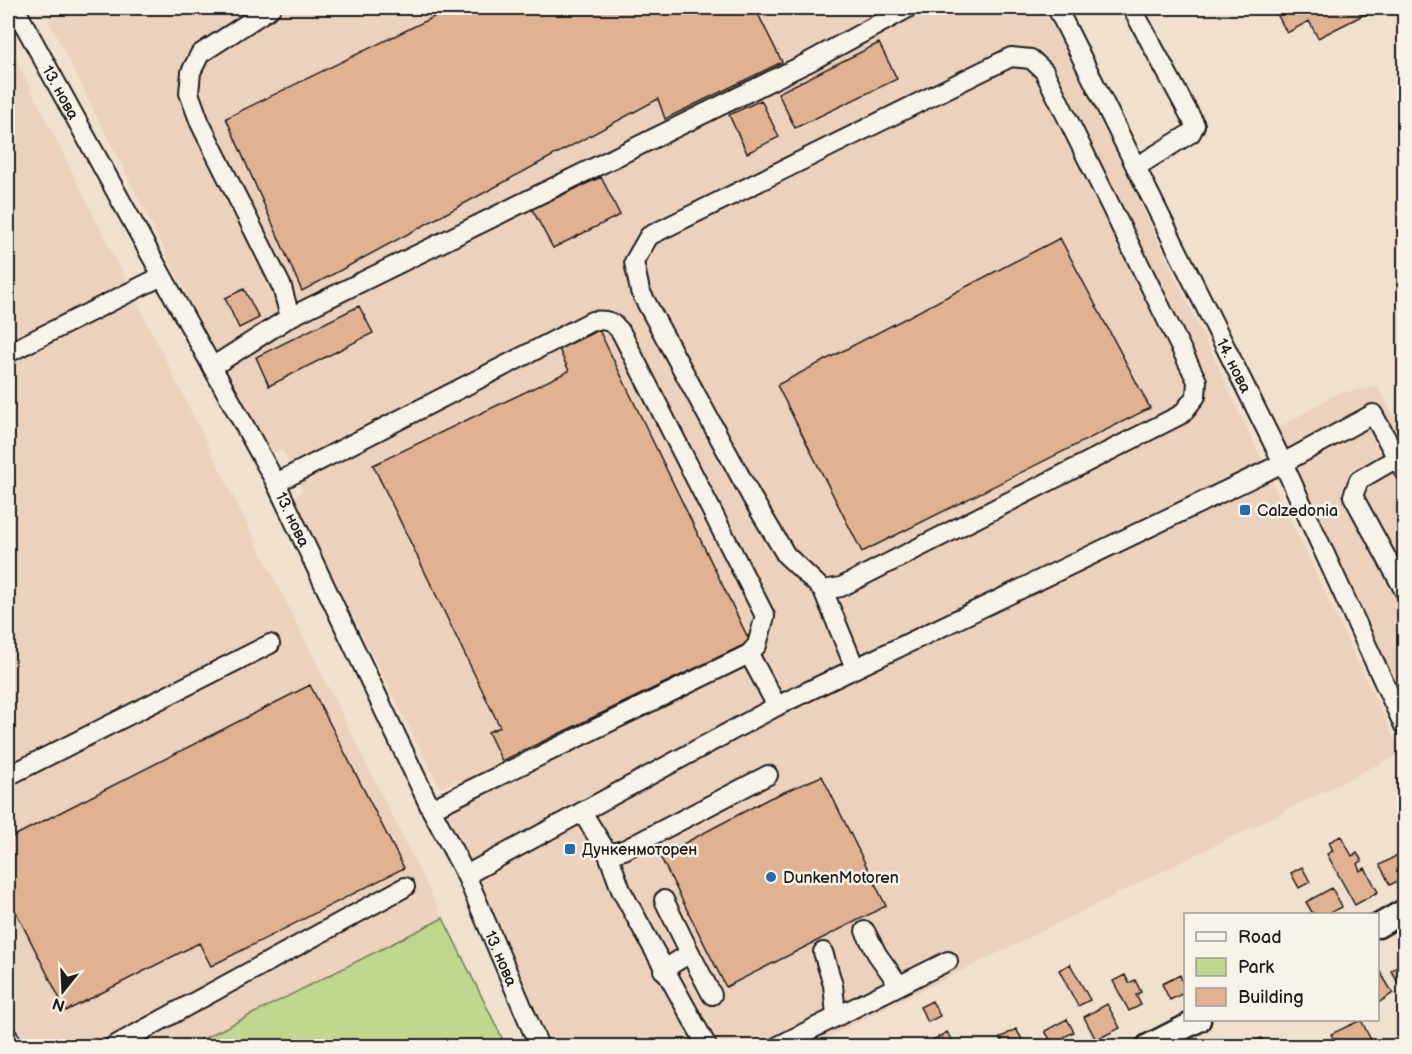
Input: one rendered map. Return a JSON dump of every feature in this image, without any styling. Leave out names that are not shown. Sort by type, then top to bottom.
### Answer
[{"type":"main road","points":[[1379,925],[1404,911]]},
{"type":"main road","points":[[1148,1047],[1197,1021]]},
{"type":"lane","name":"13. нова","points":[[15,8],[276,483],[431,809],[466,875],[539,1047]]},
{"type":"lane","points":[[271,8],[200,54],[190,72],[189,93],[200,123],[282,287],[290,317]]},
{"type":"lane","points":[[212,367],[290,317],[807,63],[903,8]]},
{"type":"lane","name":"14. нова","points":[[1057,8],[1283,463],[1404,726]]},
{"type":"lane","points":[[1132,8],[1195,125],[1191,133],[1136,167]]},
{"type":"lane","points":[[823,590],[841,587],[1182,414],[1196,396],[1197,381],[1044,71],[1031,59],[1011,57],[649,236],[634,262],[640,291],[752,498],[786,555],[823,590],[855,668]]},
{"type":"lane","points":[[8,352],[162,276]]},
{"type":"lane","points":[[276,483],[592,321],[604,319],[616,325],[622,334],[765,616],[758,645],[749,654],[431,809]]},
{"type":"lane","points":[[466,875],[777,706],[1283,463],[1373,414],[1401,464],[1359,480],[1353,496],[1404,590]]},
{"type":"lane","points":[[8,776],[270,644]]},
{"type":"lane","points":[[749,654],[777,706]]},
{"type":"lane","points":[[608,854],[624,850],[768,776]]},
{"type":"lane","points":[[582,812],[608,854],[621,890],[707,1047]]},
{"type":"lane","points":[[114,1047],[405,886]]},
{"type":"lane","points":[[664,900],[712,994]]},
{"type":"lane","points":[[865,931],[877,954],[899,985]]},
{"type":"lane","points":[[823,952],[833,985],[836,1015]]},
{"type":"lane","points":[[663,970],[690,954]]},
{"type":"lane","points":[[778,1047],[836,1015],[948,961]]},
{"type":"lane","points":[[8,1037],[14,1047]]},
{"type":"shaded area","points":[[47,8],[1044,8],[1136,194],[1401,753],[810,1046],[552,1046],[439,812],[467,797],[457,779],[440,788],[292,497],[303,491],[282,449],[268,456],[46,15]]},
{"type":"shaded area","points":[[8,43],[443,918],[189,1046],[8,1046]]},
{"type":"shaded area","name":"Calzedonia","points":[[1377,386],[1404,435],[1404,700],[1275,430],[1336,394]]},
{"type":"green space","points":[[443,918],[506,1046],[189,1046]]},
{"type":"building","points":[[452,8],[755,8],[782,62],[665,119],[658,99],[302,291],[226,118]]},
{"type":"building","points":[[1274,8],[1377,8],[1318,38],[1309,21],[1287,33]]},
{"type":"building","points":[[879,43],[897,79],[795,128],[778,93]]},
{"type":"building","points":[[761,100],[779,137],[747,153],[729,115]]},
{"type":"building","points":[[601,177],[620,215],[553,248],[532,209]]},
{"type":"building","points":[[1060,238],[1150,408],[862,552],[777,385]]},
{"type":"building","points":[[244,289],[259,318],[239,328],[225,298]]},
{"type":"building","points":[[359,306],[373,333],[269,386],[256,357]]},
{"type":"building","points":[[599,330],[750,642],[502,761],[488,732],[500,727],[373,465],[569,371],[559,349]]},
{"type":"building","points":[[310,685],[404,868],[211,966],[199,943],[66,1011],[8,896],[8,839]]},
{"type":"building","name":"DunkenMotoren","points":[[822,776],[886,906],[726,987],[660,856],[770,798]]},
{"type":"building","points":[[1341,836],[1352,856],[1357,853],[1362,861],[1357,864],[1360,871],[1365,868],[1378,892],[1355,905],[1327,854],[1333,851],[1329,842]]},
{"type":"building","points":[[1399,854],[1404,864],[1404,877],[1390,885],[1380,865]]},
{"type":"building","points":[[1302,867],[1310,882],[1299,888],[1291,873]]},
{"type":"building","points":[[1332,888],[1342,907],[1330,913],[1312,913],[1306,902]]},
{"type":"building","points":[[1404,962],[1404,992],[1391,971]]},
{"type":"building","points":[[1070,964],[1090,1000],[1078,1006],[1059,970]]},
{"type":"building","points":[[1379,972],[1393,993],[1379,1002]]},
{"type":"building","points":[[1125,975],[1129,983],[1135,980],[1141,992],[1136,995],[1141,1005],[1129,1011],[1113,981]]},
{"type":"building","points":[[1180,975],[1184,993],[1170,1000],[1162,984]]},
{"type":"building","points":[[932,1001],[940,1016],[928,1022],[920,1007]]},
{"type":"building","points":[[1107,1004],[1120,1028],[1096,1040],[1084,1017]]},
{"type":"building","points":[[1067,1019],[1074,1032],[1064,1037],[1069,1046],[1054,1046],[1045,1031]]},
{"type":"building","points":[[1362,1021],[1371,1040],[1357,1046],[1337,1046],[1331,1034]]},
{"type":"building","points":[[1016,1029],[1026,1046],[1005,1046],[1000,1038]]},
{"type":"building","points":[[947,1032],[955,1046],[937,1046],[933,1040]]},
{"type":"building","points":[[1261,1038],[1266,1046],[1246,1046]]},
{"type":"place","name":"Calzedonia","points":[[1245,510]]},
{"type":"place","name":"Дункенмоторен","points":[[570,849]]},
{"type":"place","name":"DunkenMotoren","points":[[771,877]]}]
